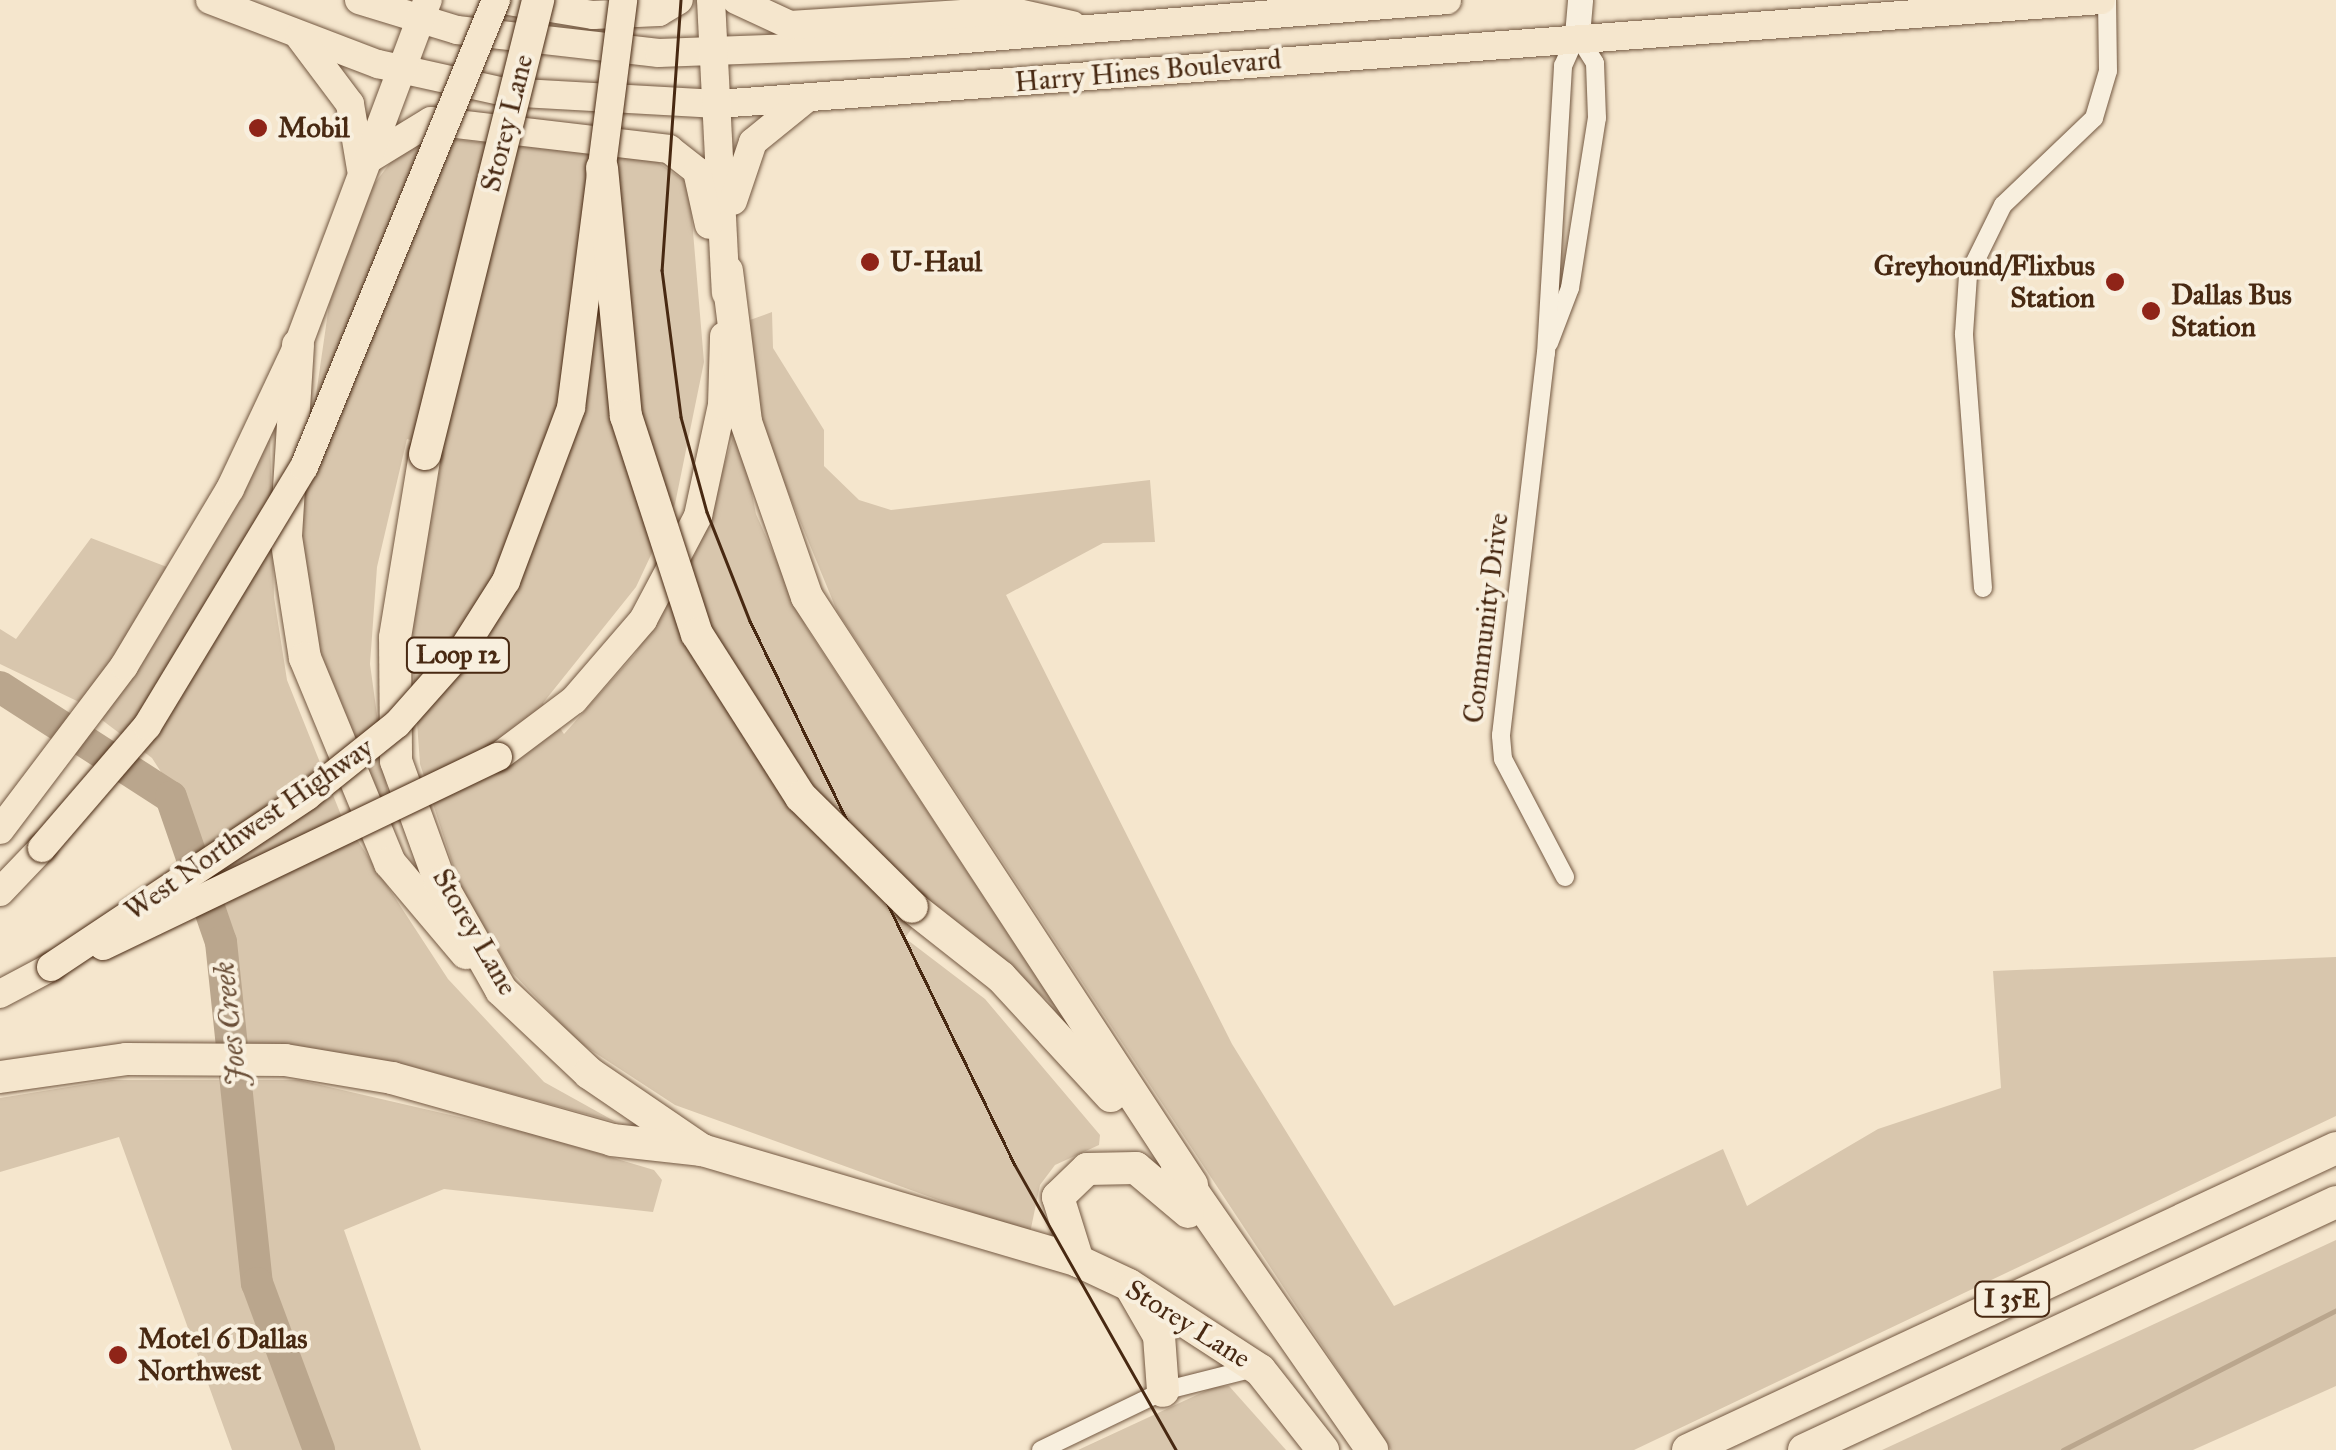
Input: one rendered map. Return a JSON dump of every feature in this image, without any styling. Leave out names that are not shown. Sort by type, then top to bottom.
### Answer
[{"type":"highway","name":"Storey Lane","points":[[538,0],[425,454],[395,638],[396,761],[440,882],[501,990],[589,1074],[702,1150],[1078,1261],[1129,1285],[1260,1370],[1323,1450]]},
{"type":"highway","name":"Storey Lane","points":[[602,168],[626,416],[697,634],[801,797],[912,907],[1000,977],[1192,1185],[1372,1450]]},
{"type":"highway","points":[[727,264],[750,439],[807,597],[1192,1185]]},
{"type":"highway","points":[[298,346],[286,537],[304,658],[390,863],[501,990]]},
{"type":"highway","points":[[0,1076],[126,1058],[285,1060],[392,1078],[612,1140],[702,1150]]},
{"type":"highway","name":"I 35E","points":[[1688,1450],[2336,1148]]},
{"type":"highway","points":[[1078,1261],[1058,1198],[1074,1175],[1109,1162],[1156,1179],[1269,1300]]},
{"type":"highway","name":"I 35E","points":[[1804,1450],[2336,1202]]},
{"type":"highway","points":[[1129,1285],[1159,1336],[1163,1391]]},
{"type":"main road","name":"Harry Hines Boulevard","points":[[210,0],[402,71],[570,99],[718,104],[1577,36],[2104,0]]},
{"type":"main road","name":"Harry Hines Boulevard","points":[[358,0],[606,50],[715,52],[1082,30],[1447,0]]},
{"type":"main road","points":[[0,892],[147,726],[304,467],[499,0],[593,15],[659,12],[680,0]]},
{"type":"main road","name":"West Northwest Highway","points":[[0,994],[51,967],[308,796],[398,724],[462,652],[524,546],[566,424],[623,0]]},
{"type":"main road","points":[[51,967],[498,757],[574,700],[652,602],[698,516],[722,405],[727,264],[711,0]]},
{"type":"main road","points":[[736,0],[790,25],[1009,11],[1082,30]]},
{"type":"main road","points":[[5,825],[124,666],[230,489],[298,346],[424,11]]},
{"type":"main road","points":[[1038,33],[1040,79]]},
{"type":"main road","points":[[298,35],[350,104],[366,169]]},
{"type":"main road","points":[[727,264],[746,155],[779,115],[808,98]]},
{"type":"main road","points":[[366,169],[432,121],[668,149],[697,171],[704,191],[724,332]]},
{"type":"street","name":"Community Drive","points":[[1564,877],[1503,758],[1501,735],[1546,353],[1563,66],[1577,36],[1580,0]]},
{"type":"street","points":[[1983,588],[1964,334],[1968,276],[2003,205],[2094,118],[2108,71],[2104,0]]},
{"type":"street","name":"Community Drive","points":[[1546,353],[1570,288],[1597,118],[1595,63],[1577,36]]},
{"type":"street","points":[[1042,1450],[1163,1391],[1226,1368],[1260,1370]]},
{"type":"shaded area","points":[[411,135],[655,160],[689,184],[704,362],[675,504],[636,587],[543,703],[564,734],[635,654],[695,554],[738,422],[756,514],[806,627],[1056,1007],[928,906],[905,938],[985,999],[1100,1135],[1099,1145],[1055,1165],[1040,1185],[1030,1233],[675,1105],[577,1041],[510,970],[460,887],[420,764],[410,624],[444,448],[407,439],[377,567],[370,664],[388,795],[366,806],[333,732],[296,534],[329,305],[366,195]]},
{"type":"shaded area","points":[[772,312],[773,348],[824,430],[824,466],[859,500],[891,510],[1150,480],[1155,542],[1103,543],[1006,595],[1232,1044],[1394,1306],[1723,1149],[1747,1206],[1878,1129],[2001,1088],[1993,971],[2336,957],[2336,1116],[1634,1450],[1391,1450],[837,611],[761,426],[750,320]]},
{"type":"shaded area","points":[[270,431],[274,597],[287,680],[341,815],[448,979],[544,1082],[616,1122],[410,1066],[244,1049],[225,917],[188,814],[152,758],[77,701],[0,664],[0,629],[16,639],[91,538],[167,567],[106,670]]},
{"type":"shaded area","points":[[111,1080],[299,1080],[533,1134],[654,1170],[662,1180],[653,1212],[444,1189],[344,1230],[421,1450],[232,1450],[119,1137],[0,1172],[0,1098]]},
{"type":"shaded area","points":[[2336,1240],[2336,1386],[2193,1450],[1882,1450]]},
{"type":"shaded area","points":[[1229,1386],[1286,1450],[1078,1450],[1214,1387]]},
{"type":"waterway","name":"Joes Creek","points":[[0,687],[171,797],[221,942],[257,1283],[319,1450]]},
{"type":"waterway","points":[[2063,1450],[2336,1310]]},
{"type":"tram line","points":[[681,0],[662,270],[681,417],[707,512],[750,621],[1015,1165],[1176,1450]]},
{"type":"place","name":"Mobil","points":[[258,128]]},
{"type":"place","name":"U-Haul","points":[[870,262]]},
{"type":"place","name":"Greyhound/Flixbus Station","points":[[2115,282]]},
{"type":"place","name":"Dallas Bus Station","points":[[2151,311]]},
{"type":"place","name":"Motel 6 Dallas Northwest","points":[[118,1355]]}]
